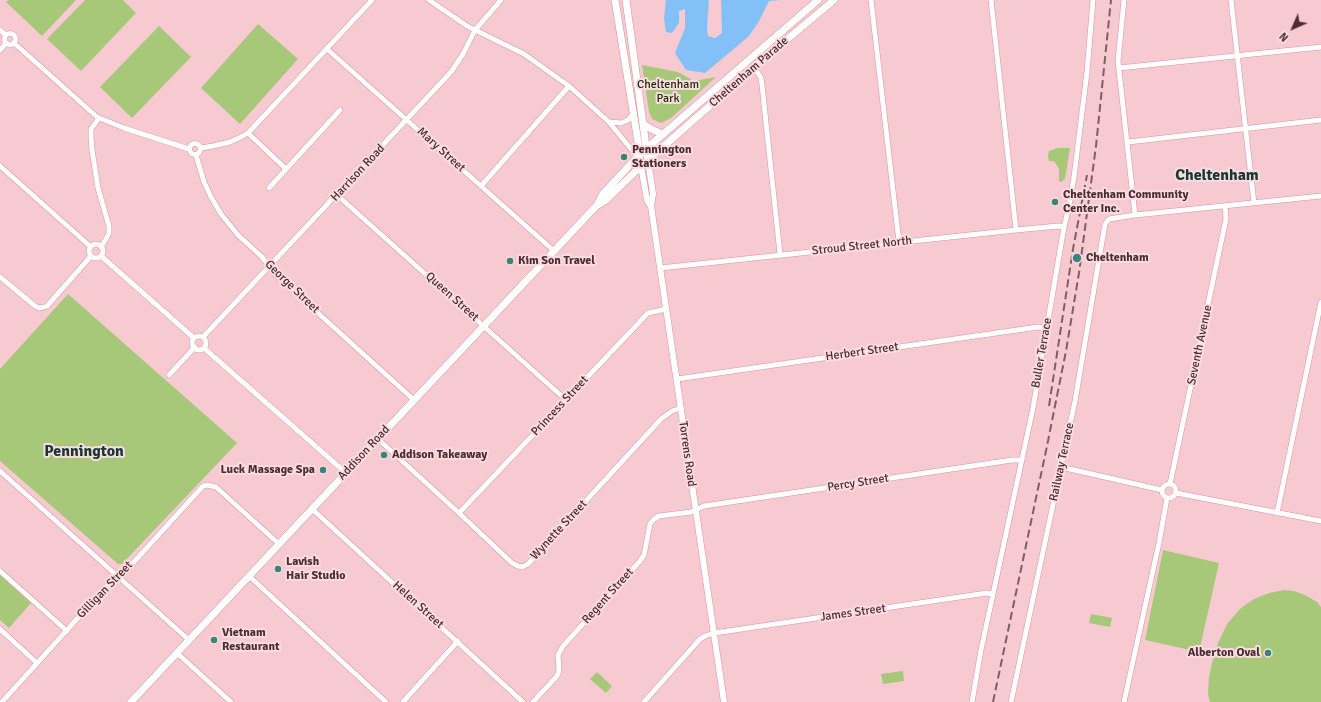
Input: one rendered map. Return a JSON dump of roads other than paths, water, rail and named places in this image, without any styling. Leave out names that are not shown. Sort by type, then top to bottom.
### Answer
[{"type":"main road","name":"Torrens Road","points":[[615,0],[634,113],[641,166]]},
{"type":"main road","name":"Torrens Road","points":[[626,0],[648,161]]},
{"type":"main road","name":"Cheltenham Parade","points":[[640,155],[646,148],[818,0]]},
{"type":"main road","name":"Cheltenham Parade","points":[[648,161],[754,67],[834,0]]},
{"type":"main road","points":[[643,124],[663,134]]},
{"type":"main road","name":"Addison Road","points":[[132,702],[597,205],[602,195],[640,155]]},
{"type":"main road","name":"Addison Road","points":[[597,205],[606,200],[648,161]]},
{"type":"street","points":[[200,148],[230,142],[248,133],[372,0]]},
{"type":"street","points":[[430,0],[467,26],[524,54],[569,86],[609,122],[631,149],[640,155]]},
{"type":"street","name":"Harrison Road","points":[[203,337],[407,121],[451,72],[463,54],[475,30],[501,0]]},
{"type":"street","points":[[871,0],[899,242]]},
{"type":"street","points":[[991,0],[1016,230]]},
{"type":"street","name":"Buller Terrace","points":[[972,702],[993,594],[1033,408],[1074,177],[1087,72],[1093,0]]},
{"type":"street","points":[[1124,0],[1118,61],[1135,215],[1321,196]]},
{"type":"street","points":[[1231,0],[1254,203]]},
{"type":"street","points":[[0,30],[6,35]]},
{"type":"street","points":[[6,35],[10,33],[14,35],[16,39],[14,43]]},
{"type":"street","points":[[6,35],[4,40],[6,43]]},
{"type":"street","points":[[6,43],[14,43],[99,118],[189,149],[191,153],[196,155],[200,152],[200,148]]},
{"type":"street","points":[[0,50],[6,43]]},
{"type":"street","points":[[1119,68],[1321,47]]},
{"type":"street","name":"Mary Street","points":[[327,49],[554,251]]},
{"type":"street","points":[[754,67],[761,78],[762,85],[780,254]]},
{"type":"street","points":[[481,186],[569,86]]},
{"type":"street","points":[[269,188],[340,110]]},
{"type":"street","points":[[609,122],[621,123],[628,120],[634,113]]},
{"type":"street","points":[[99,118],[92,129],[92,150],[98,188],[109,226],[109,233],[101,247],[103,251],[101,256]]},
{"type":"street","points":[[1128,142],[1321,120]]},
{"type":"street","points":[[248,133],[286,169]]},
{"type":"street","points":[[189,149],[191,145],[195,144],[199,145],[200,148]]},
{"type":"street","name":"George Street","points":[[196,155],[204,182],[211,198],[221,214],[238,235],[262,257],[275,274],[414,400]]},
{"type":"street","name":"Torrens Road","points":[[648,161],[653,194],[652,206],[660,268],[724,702]]},
{"type":"street","points":[[0,166],[91,247]]},
{"type":"street","name":"Torrens Road","points":[[641,166],[647,200],[652,206]]},
{"type":"street","name":"Queen Street","points":[[337,195],[566,400]]},
{"type":"street","name":"Seventh Avenue","points":[[1170,484],[1226,219],[1225,207]]},
{"type":"street","name":"Railway Terrace","points":[[1011,702],[1075,401],[1098,258],[1105,224],[1106,221],[1113,218],[1135,215]]},
{"type":"street","name":"Stroud Street North","points":[[660,268],[1016,230],[1058,226],[1064,227]]},
{"type":"street","points":[[91,247],[96,245],[101,247]]},
{"type":"street","points":[[91,247],[89,251],[91,256]]},
{"type":"street","points":[[91,256],[95,258],[101,256]]},
{"type":"street","points":[[0,277],[34,306],[39,308],[44,307],[47,306],[91,256]]},
{"type":"street","points":[[101,256],[194,338]]},
{"type":"street","points":[[1277,513],[1321,302]]},
{"type":"street","name":"Princess Street","points":[[459,513],[648,312],[666,309]]},
{"type":"street","name":"Herbert Street","points":[[677,379],[1038,327],[1047,328]]},
{"type":"street","points":[[194,338],[199,336],[203,337],[206,342],[204,348]]},
{"type":"street","points":[[194,338],[192,342],[195,348]]},
{"type":"street","points":[[195,348],[204,348]]},
{"type":"street","points":[[169,375],[195,348]]},
{"type":"street","points":[[204,348],[346,473]]},
{"type":"street","name":"Wynette Street","points":[[378,439],[512,562],[522,567],[528,564],[661,419],[672,411],[681,408]]},
{"type":"street","name":"Percy Street","points":[[695,510],[704,506],[1004,461],[1022,460]]},
{"type":"street","points":[[1061,467],[1162,490]]},
{"type":"street","points":[[0,471],[3,477],[189,640]]},
{"type":"street","points":[[1162,490],[1164,486],[1170,484],[1176,488],[1176,493]]},
{"type":"street","name":"Gilligan Street","points":[[2,702],[104,589],[117,576],[123,574],[203,486],[211,485],[216,487],[279,544]]},
{"type":"street","points":[[1162,490],[1164,496],[1167,498]]},
{"type":"street","points":[[1176,493],[1321,521]]},
{"type":"street","points":[[1167,498],[1174,496],[1176,493]]},
{"type":"street","points":[[1124,702],[1159,543],[1167,498]]},
{"type":"street","name":"Helen Street","points":[[312,509],[523,702]]},
{"type":"street","name":"Regent Street","points":[[533,702],[557,676],[559,671],[558,655],[563,646],[644,555],[650,524],[654,519],[659,516],[695,510]]},
{"type":"street","points":[[0,571],[67,631]]},
{"type":"street","points":[[249,576],[386,702]]},
{"type":"street","name":"James Street","points":[[714,633],[987,593],[993,594]]},
{"type":"street","points":[[0,629],[37,662]]},
{"type":"street","points":[[644,702],[700,639],[714,633]]},
{"type":"street","points":[[403,702],[458,641]]},
{"type":"street","points":[[177,653],[231,702]]},
{"type":"water","points":[[666,0],[709,0],[707,28],[708,36],[715,38],[722,33],[721,0],[780,0],[769,1],[758,23],[748,37],[705,73],[686,70],[675,53],[685,28],[685,9],[679,11],[679,23],[672,33],[666,32],[664,18]]},
{"type":"railway","points":[[993,702],[1066,351],[1079,273],[1096,146],[1111,0]]},
{"type":"railway","points":[[1049,406],[1073,249],[1087,175]]},
{"type":"place","name":"Pennington Stationers","points":[[624,157]]},
{"type":"place","name":"Cheltenham Community Center Inc.","points":[[1055,202]]},
{"type":"place","name":"Cheltenham","points":[[1077,258]]},
{"type":"place","name":"Kim Son Travel","points":[[510,261]]},
{"type":"place","name":"Addison Takeaway","points":[[384,455]]},
{"type":"place","name":"Luck Massage Spa","points":[[323,470]]},
{"type":"place","name":"Lavish Hair Studio","points":[[278,569]]},
{"type":"place","name":"Vietnam Restaurant","points":[[214,640]]},
{"type":"place","name":"Alberton Oval","points":[[1268,653]]},
{"type":"district","name":"Cheltenham","points":[[1217,176]]},
{"type":"district","name":"Pennington","points":[[84,452]]},
{"type":"park label","name":"Cheltenham Park","points":[[668,92]]}]
